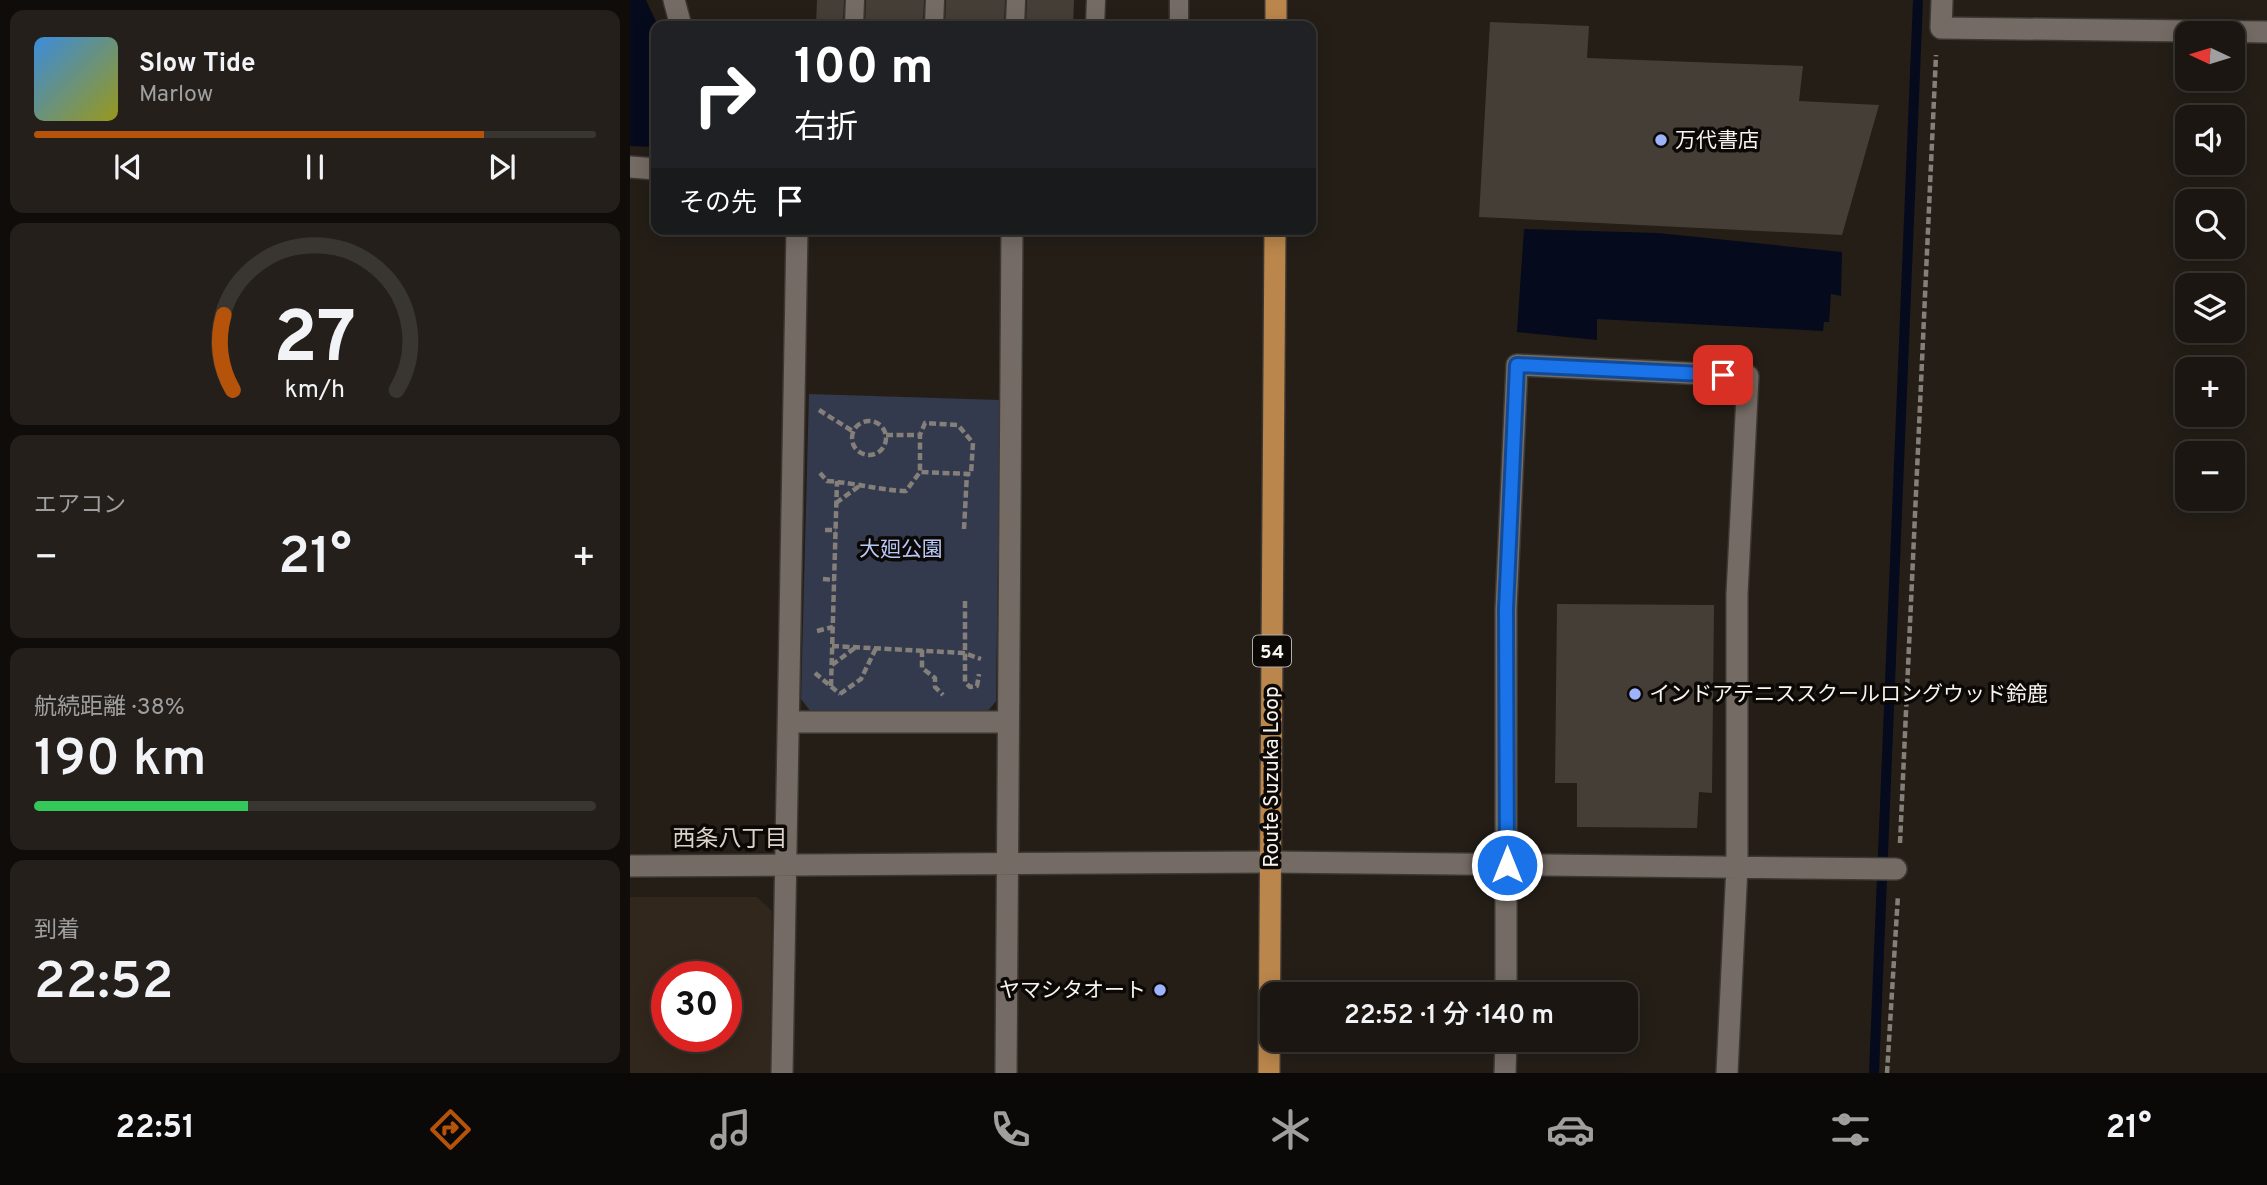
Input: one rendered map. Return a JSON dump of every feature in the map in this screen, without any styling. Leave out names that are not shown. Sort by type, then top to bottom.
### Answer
[{"type":"main road","points":[[1276,0],[1276,21]]},
{"type":"main road","name":"Route Suzuka Loop","points":[[1269,1073],[1275,235]]},
{"type":"street","points":[[674,0],[680,21]]},
{"type":"street","points":[[1942,0],[1941,29],[2267,32]]},
{"type":"street","points":[[630,167],[651,169]]},
{"type":"street","points":[[782,1073],[797,235]]},
{"type":"street","points":[[1006,1073],[1012,235]]},
{"type":"street","points":[[1506,982],[1506,609],[1517,365],[1748,376],[1737,594],[1737,866],[1727,1073]]},
{"type":"street","points":[[790,722],[1008,722]]},
{"type":"street","points":[[630,866],[1270,862],[1898,869]]},
{"type":"street","points":[[1505,1073],[1506,1052]]},
{"type":"lane","points":[[854,21],[855,0]]},
{"type":"lane","points":[[934,21],[935,0]]},
{"type":"lane","points":[[1015,21],[1016,0]]},
{"type":"lane","points":[[1095,21],[1096,0]]},
{"type":"lane","points":[[1179,0],[1179,21]]},
{"type":"path","points":[[1887,1073],[1935,69],[1941,29]]},
{"type":"path","points":[[813,417],[813,407],[853,432]]},
{"type":"path","points":[[824,424],[836,419]]},
{"type":"path","points":[[864,422],[875,422],[886,435],[885,446],[877,454],[860,454],[853,445],[853,432],[864,422]]},
{"type":"path","points":[[812,479],[813,465],[827,481],[863,483],[876,490],[906,491],[920,471],[920,435],[925,423],[958,425],[973,443],[971,474],[920,471]]},
{"type":"path","points":[[886,435],[920,435]]},
{"type":"path","points":[[964,529],[967,473]]},
{"type":"path","points":[[831,685],[837,481]]},
{"type":"path","points":[[836,503],[863,483]]},
{"type":"path","points":[[825,530],[836,530]]},
{"type":"path","points":[[823,579],[834,580]]},
{"type":"path","points":[[965,601],[965,682],[970,687],[977,686],[979,659]]},
{"type":"path","points":[[810,627],[810,635],[824,627],[833,627]]},
{"type":"path","points":[[832,646],[964,653],[979,659],[993,659]]},
{"type":"path","points":[[832,666],[856,647]]},
{"type":"path","points":[[835,701],[861,678],[876,648]]},
{"type":"path","points":[[809,678],[809,668],[840,694]]},
{"type":"shaded area","points":[[630,0],[646,0],[656,21],[651,21],[651,147],[630,146]]},
{"type":"shaded area","points":[[1524,229],[1658,233],[1842,252],[1841,296],[1831,294],[1829,322],[1824,322],[1823,331],[1597,319],[1597,340],[1517,332]]},
{"type":"shaded area","points":[[630,897],[757,897],[772,911],[770,1073],[630,1073]]},
{"type":"green space","name":"大廻公園","points":[[809,394],[1000,400],[996,701],[987,712],[812,713],[801,699]]},
{"type":"building","points":[[817,0],[844,0],[843,21],[816,21]]},
{"type":"building","points":[[866,0],[924,0],[923,21],[865,21]]},
{"type":"building","points":[[946,0],[1005,0],[1004,21],[945,21]]},
{"type":"building","points":[[1027,0],[1074,0],[1073,21],[1026,21]]},
{"type":"building","points":[[1490,22],[1589,26],[1587,58],[1803,66],[1799,101],[1879,105],[1842,235],[1479,217]]},
{"type":"building","name":"インドアテニススクールロングウッド鈴鹿","points":[[1557,604],[1714,605],[1712,793],[1699,792],[1697,828],[1577,827],[1577,783],[1555,783]]},
{"type":"waterway","points":[[1874,1073],[1918,0]]},
{"type":"place","name":"万代書店","points":[[1661,140]]},
{"type":"place","name":"インドアテニススクールロングウッド鈴鹿","points":[[1635,694]]},
{"type":"place","name":"ヤマシタオート","points":[[1160,990]]},
{"type":"district","name":"西条八丁目","points":[[730,838]]},
{"type":"route","points":[[1507,865],[1506,609],[1517,365],[1723,375]]}]
